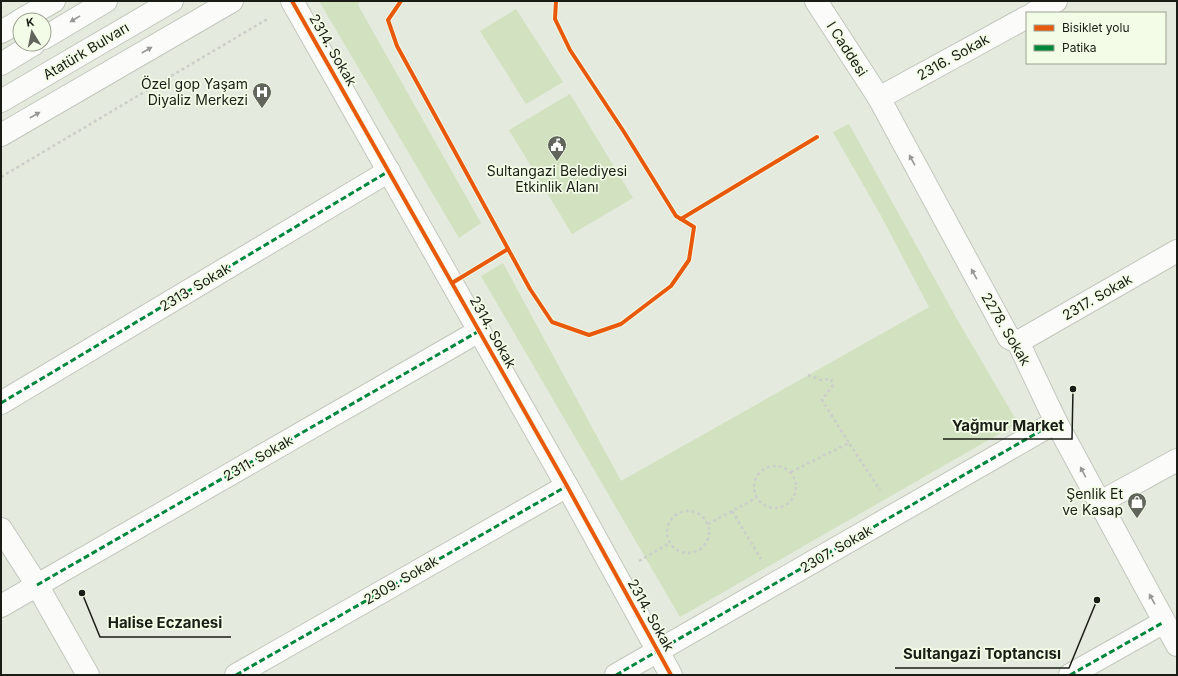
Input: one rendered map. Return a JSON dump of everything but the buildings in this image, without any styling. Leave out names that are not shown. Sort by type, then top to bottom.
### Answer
[{"type":"street","points":[[35,12],[54,1]]},
{"type":"street","points":[[52,33],[106,1]]},
{"type":"street","name":"Atatürk Bulvarı","points":[[1,101],[172,1]]},
{"type":"street","points":[[1,135],[232,1]]},
{"type":"street","name":"I Caddesi","points":[[816,1],[879,98]]},
{"type":"street","points":[[1036,12],[1056,1]]},
{"type":"street","name":"2314. Sokak","points":[[293,2],[567,486],[671,675]]},
{"type":"street","name":"2316. Sokak","points":[[879,98],[1026,18]]},
{"type":"street","points":[[1,32],[12,25]]},
{"type":"street","points":[[1,64],[21,52]]},
{"type":"street","name":"2278. Sokak","points":[[879,98],[1009,338],[1018,342],[1056,422],[1177,645]]},
{"type":"street","name":"2313. Sokak","points":[[1,402],[389,171]]},
{"type":"street","name":"2317. Sokak","points":[[1018,342],[1177,251]]},
{"type":"street","name":"2311. Sokak","points":[[1,606],[479,331]]},
{"type":"street","name":"2307. Sokak","points":[[616,675],[1056,422]]},
{"type":"street","points":[[1099,503],[1177,460]]},
{"type":"street","name":"2309. Sokak","points":[[236,675],[567,486]]},
{"type":"street","points":[[1,528],[37,585],[88,675]]},
{"type":"street","points":[[1070,675],[1164,622]]},
{"type":"path","points":[[1,177],[293,2]]},
{"type":"path","points":[[808,375],[821,380],[831,379],[833,385],[822,400],[848,443],[886,498],[895,514]]},
{"type":"path","points":[[791,472],[848,443]]},
{"type":"path","points":[[778,466],[791,472],[796,486],[795,493],[792,500],[786,505],[780,507],[766,506],[756,498],[753,485],[759,473],[764,468],[778,466]]},
{"type":"path","points":[[708,524],[756,498]]},
{"type":"path","points":[[684,511],[691,511],[704,518],[708,524],[710,532],[709,539],[700,550],[693,553],[687,553],[674,548],[670,543],[668,537],[668,524],[677,514],[684,511]]},
{"type":"path","points":[[732,511],[776,583]]},
{"type":"path","points":[[616,574],[670,543]]},
{"type":"green space","points":[[319,1],[360,1],[358,5],[481,223],[459,238]]},
{"type":"green space","points":[[516,9],[563,82],[526,104],[480,31]]},
{"type":"green space","points":[[570,94],[633,198],[572,234],[509,130]]},
{"type":"green space","points":[[849,124],[958,321],[1018,423],[680,617],[481,276],[503,263],[621,481],[929,307],[880,214],[833,132]]},
{"type":"marked path","points":[[1,403],[389,171]]},
{"type":"marked path","points":[[37,585],[479,331]]},
{"type":"marked path","points":[[616,675],[1056,422]]},
{"type":"marked path","points":[[236,675],[567,486]]},
{"type":"marked path","points":[[1070,675],[1164,622]]},
{"type":"cycle path","points":[[292,1],[567,486],[671,675]]},
{"type":"cycle path","points":[[401,1],[388,20],[397,46],[530,289],[552,322],[589,335],[621,324],[671,286],[689,260],[694,227],[676,216],[624,132],[570,50],[555,19],[556,1]]},
{"type":"cycle path","points":[[681,219],[817,137]]},
{"type":"cycle path","points":[[452,283],[508,249]]},
{"type":"place","name":"Özel gop Yaşam Diyaliz Merkezi","points":[[262,109]]},
{"type":"place","name":"Sultangazi Belediyesi Etkinlik Alanı","points":[[557,162]]},
{"type":"place","name":"Yağmur Market","points":[[1073,389]]},
{"type":"place","name":"Şenlik Et ve Kasap","points":[[1137,519]]},
{"type":"place","name":"Halise Eczanesi","points":[[82,593]]},
{"type":"place","name":"Sultangazi Toptancısı","points":[[1097,600]]}]
